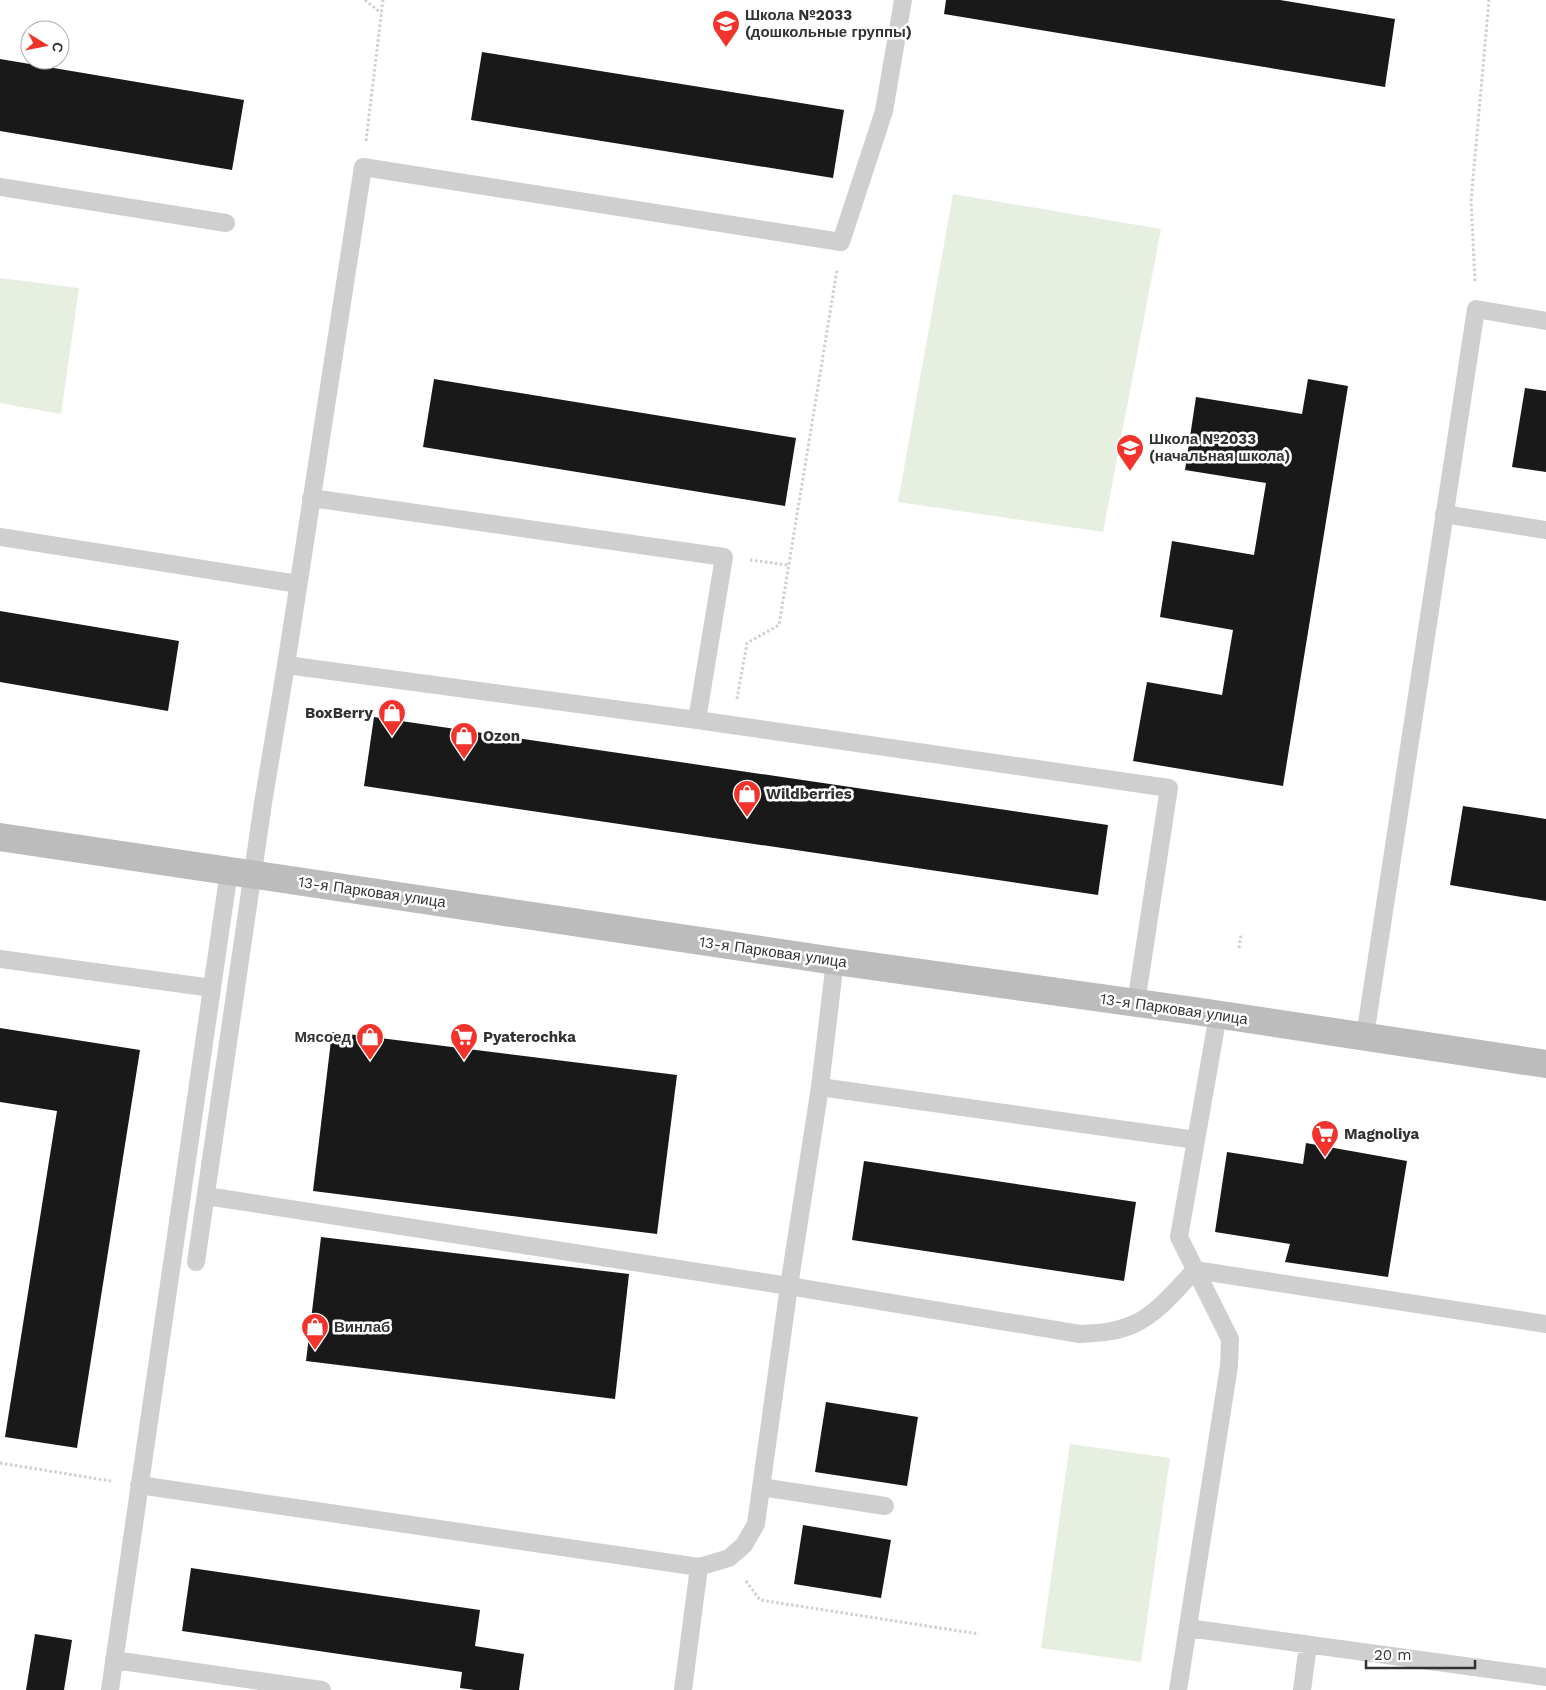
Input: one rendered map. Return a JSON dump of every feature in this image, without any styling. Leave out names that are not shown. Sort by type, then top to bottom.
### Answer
[{"type":"street","name":"13-я Парковая улица","points":[[0,837],[1546,1064]]},
{"type":"lane","points":[[110,1690],[212,988],[241,873],[286,665],[363,167],[842,242],[884,111],[903,0]]},
{"type":"lane","points":[[0,186],[226,223]]},
{"type":"lane","points":[[1365,1036],[1476,309],[1546,321]]},
{"type":"lane","points":[[312,498],[724,557],[697,720]]},
{"type":"lane","points":[[1444,514],[1546,530]]},
{"type":"lane","points":[[0,537],[298,584]]},
{"type":"lane","points":[[286,665],[733,725],[1169,788],[1136,1003]]},
{"type":"lane","points":[[196,1262],[206,1196],[241,873]]},
{"type":"lane","points":[[0,959],[212,988]]},
{"type":"lane","points":[[139,1485],[699,1567],[729,1558],[744,1545],[756,1524],[789,1286],[820,1087],[835,961]]},
{"type":"lane","points":[[1178,1690],[1229,1366],[1230,1339],[1179,1237],[1218,1015]]},
{"type":"lane","points":[[820,1087],[1196,1140]]},
{"type":"lane","points":[[206,1196],[789,1286],[1080,1334],[1106,1333],[1135,1324],[1160,1306],[1196,1270]]},
{"type":"lane","points":[[1196,1270],[1546,1324]]},
{"type":"lane","points":[[762,1487],[885,1506]]},
{"type":"lane","points":[[683,1690],[699,1567]]},
{"type":"lane","points":[[1188,1628],[1546,1677]]},
{"type":"lane","points":[[1302,1690],[1308,1645]]},
{"type":"lane","points":[[114,1660],[322,1690]]},
{"type":"path","points":[[365,0],[381,13]]},
{"type":"path","points":[[363,167],[382,0]]},
{"type":"path","points":[[1476,309],[1471,201],[1489,0]]},
{"type":"path","points":[[733,725],[747,643],[780,625],[842,242]]},
{"type":"path","points":[[724,557],[789,565]]},
{"type":"path","points":[[1240,948],[1241,935]]},
{"type":"path","points":[[0,1463],[139,1485]]},
{"type":"green space","points":[[953,194],[1161,229],[1103,532],[898,502]]},
{"type":"green space","points":[[0,278],[79,288],[61,414],[0,403]]},
{"type":"green space","points":[[1070,1444],[1170,1458],[1141,1662],[1041,1648]]},
{"type":"building","points":[[946,0],[1280,0],[1395,19],[1385,87],[944,14]]},
{"type":"building","points":[[482,52],[844,110],[833,178],[471,120]]},
{"type":"building","points":[[0,59],[20,62],[20,70],[65,70],[244,100],[232,170],[0,131]]},
{"type":"building","points":[[434,379],[796,438],[785,506],[423,447]]},
{"type":"building","points":[[1308,379],[1348,386],[1283,786],[1133,761],[1147,682],[1222,695],[1233,630],[1160,617],[1172,541],[1254,555],[1266,483],[1185,470],[1196,397],[1302,414]]},
{"type":"building","points":[[1525,388],[1546,391],[1546,472],[1512,467]]},
{"type":"building","points":[[0,611],[179,641],[168,711],[0,682]]},
{"type":"building","points":[[374,717],[1108,825],[1098,895],[364,786]]},
{"type":"building","points":[[1463,806],[1546,819],[1546,901],[1450,885]]},
{"type":"building","points":[[0,1028],[140,1050],[77,1448],[5,1437],[57,1111],[0,1102]]},
{"type":"building","points":[[332,1032],[677,1075],[657,1234],[313,1191]]},
{"type":"building","points":[[1306,1143],[1407,1161],[1388,1277],[1285,1262],[1290,1244],[1215,1232],[1227,1152],[1303,1164]]},
{"type":"building","points":[[864,1161],[1136,1202],[1124,1281],[852,1240]]},
{"type":"building","points":[[321,1237],[629,1274],[615,1399],[306,1361]]},
{"type":"building","points":[[826,1402],[918,1417],[907,1486],[815,1472]]},
{"type":"building","points":[[803,1525],[891,1540],[881,1598],[794,1584]]},
{"type":"building","points":[[191,1568],[480,1610],[475,1646],[524,1654],[519,1690],[460,1688],[462,1672],[182,1631]]},
{"type":"building","points":[[35,1634],[72,1640],[64,1690],[26,1690]]},
{"type":"place","name":"Школа №2033 (дошкольные группы)","points":[[726,48]]},
{"type":"place","name":"Школа №2033 (начальная школа)","points":[[1130,472]]},
{"type":"place","name":"BoxBerry","points":[[392,737]]},
{"type":"place","name":"Ozon","points":[[464,760]]},
{"type":"place","name":"Wildberries","points":[[747,818]]},
{"type":"place","name":"Мясоед","points":[[370,1061]]},
{"type":"place","name":"Pyaterochka","points":[[464,1061]]},
{"type":"place","name":"Magnoliya","points":[[1325,1158]]},
{"type":"place","name":"Винлаб","points":[[315,1351]]}]
